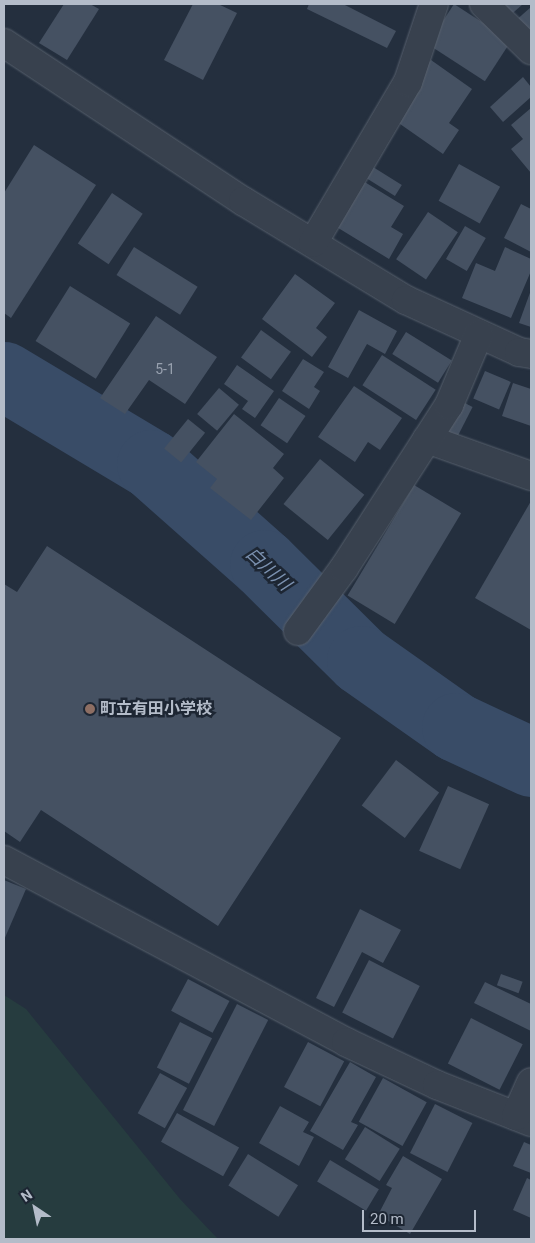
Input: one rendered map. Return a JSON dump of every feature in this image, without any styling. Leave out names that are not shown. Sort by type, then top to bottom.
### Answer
[{"type":"street","points":[[313,243],[408,82],[434,4]]},
{"type":"street","points":[[484,4],[531,50]]},
{"type":"street","points":[[4,43],[313,243],[406,300],[479,334],[531,354]]},
{"type":"street","points":[[298,631],[344,568],[450,405],[479,334]]},
{"type":"street","points":[[427,439],[531,476]]},
{"type":"street","points":[[4,860],[346,1042],[437,1085],[524,1119],[531,1082]]},
{"type":"green space","points":[[4,995],[26,1009],[180,1199],[218,1239],[4,1239]]},
{"type":"building","points":[[64,4],[90,4],[99,9],[67,60],[39,43]]},
{"type":"building","points":[[193,4],[218,4],[237,13],[203,80],[164,60]]},
{"type":"building","points":[[309,4],[343,4],[396,31],[387,48],[307,9]]},
{"type":"building","points":[[454,4],[511,41],[485,81],[428,44]]},
{"type":"building","points":[[494,4],[523,4],[507,18]]},
{"type":"building","points":[[531,7],[531,42],[514,22]]},
{"type":"building","points":[[431,60],[472,89],[449,123],[459,130],[443,154],[390,117]]},
{"type":"building","points":[[523,77],[531,87],[531,97],[503,122],[490,107]]},
{"type":"building","points":[[531,108],[531,173],[511,149],[523,139],[511,125]]},
{"type":"building","points":[[34,145],[96,185],[11,318],[4,313],[4,193]]},
{"type":"building","points":[[459,164],[500,187],[480,224],[439,201]]},
{"type":"building","points":[[373,167],[402,185],[395,196],[366,178]]},
{"type":"building","points":[[363,181],[404,206],[391,227],[403,234],[389,259],[335,226]]},
{"type":"building","points":[[112,193],[143,214],[109,264],[78,244]]},
{"type":"building","points":[[521,204],[531,209],[531,252],[504,238]]},
{"type":"building","points":[[428,212],[458,232],[426,279],[396,259]]},
{"type":"building","points":[[465,226],[486,238],[467,271],[446,259]]},
{"type":"building","points":[[134,247],[198,287],[180,315],[117,275]]},
{"type":"building","points":[[505,247],[531,259],[531,271],[511,318],[462,298],[476,263],[495,271]]},
{"type":"building","points":[[295,274],[335,303],[316,328],[327,337],[312,357],[262,319]]},
{"type":"building","points":[[70,286],[130,324],[96,379],[36,341]]},
{"type":"building","points":[[531,290],[531,327],[519,323]]},
{"type":"building","points":[[359,310],[397,331],[385,354],[367,344],[348,378],[328,367]]},
{"type":"building","points":[[156,316],[217,357],[185,404],[149,380],[125,414],[100,398]]},
{"type":"building","points":[[261,330],[291,352],[271,379],[241,358]]},
{"type":"building","points":[[406,332],[452,361],[438,383],[392,354]]},
{"type":"building","points":[[382,355],[436,390],[416,420],[362,385]]},
{"type":"building","points":[[303,359],[324,372],[314,387],[320,391],[309,409],[282,391]]},
{"type":"building","points":[[237,365],[274,391],[255,418],[242,409],[248,401],[224,384]]},
{"type":"building","points":[[485,371],[511,382],[499,410],[473,399]]},
{"type":"building","points":[[513,383],[531,389],[531,426],[502,416]]},
{"type":"building","points":[[354,386],[402,418],[380,450],[368,442],[355,462],[318,437]]},
{"type":"building","points":[[219,388],[239,405],[217,431],[197,414]]},
{"type":"building","points":[[279,398],[306,416],[287,443],[261,425]]},
{"type":"building","points":[[461,401],[473,407],[456,439],[445,433]]},
{"type":"building","points":[[234,414],[284,454],[273,468],[284,478],[251,520],[210,488],[217,479],[196,462]]},
{"type":"building","points":[[188,419],[205,433],[181,462],[164,449]]},
{"type":"building","points":[[320,459],[364,495],[328,540],[283,504]]},
{"type":"building","points":[[414,485],[461,513],[395,624],[348,596]]},
{"type":"building","points":[[531,501],[531,630],[475,598]]},
{"type":"building","points":[[47,546],[341,738],[218,926],[41,810],[20,842],[4,831],[4,584],[17,592]]},
{"type":"building","points":[[396,760],[439,792],[405,838],[362,806]]},
{"type":"building","points":[[448,786],[489,804],[460,869],[419,851]]},
{"type":"building","points":[[4,880],[26,889],[4,940]]},
{"type":"building","points":[[360,909],[401,930],[383,963],[362,952],[334,1007],[316,998]]},
{"type":"building","points":[[369,960],[420,986],[393,1038],[342,1013]]},
{"type":"building","points":[[501,974],[523,982],[519,993],[497,985]]},
{"type":"building","points":[[188,979],[229,1001],[213,1033],[171,1011]]},
{"type":"building","points":[[485,982],[531,1004],[531,1031],[474,1003]]},
{"type":"building","points":[[237,1004],[268,1020],[214,1126],[183,1110]]},
{"type":"building","points":[[471,1018],[523,1044],[500,1090],[448,1063]]},
{"type":"building","points":[[180,1022],[212,1038],[189,1084],[157,1067]]},
{"type":"building","points":[[308,1042],[344,1061],[320,1106],[284,1087]]},
{"type":"building","points":[[350,1062],[376,1077],[351,1122],[358,1125],[343,1150],[310,1131]]},
{"type":"building","points":[[160,1073],[187,1088],[165,1128],[138,1113]]},
{"type":"building","points":[[383,1078],[427,1102],[402,1146],[359,1122]]},
{"type":"building","points":[[435,1104],[472,1123],[447,1172],[410,1153]]},
{"type":"building","points":[[280,1106],[309,1122],[303,1132],[314,1137],[299,1166],[259,1143]]},
{"type":"building","points":[[177,1113],[239,1147],[223,1176],[161,1142]]},
{"type":"building","points":[[365,1127],[400,1149],[380,1181],[345,1159]]},
{"type":"building","points":[[524,1142],[531,1145],[531,1173],[513,1166]]},
{"type":"building","points":[[248,1154],[298,1185],[278,1217],[228,1185]]},
{"type":"building","points":[[403,1156],[442,1179],[410,1234],[378,1215],[392,1188],[386,1185]]},
{"type":"building","points":[[330,1160],[379,1189],[366,1211],[317,1181]]},
{"type":"building","points":[[527,1178],[531,1180],[531,1218],[513,1210]]},
{"type":"waterway","name":"白川川","points":[[4,376],[151,464],[264,564],[361,660],[456,727],[531,762]]},
{"type":"place","name":"町立有田小学校","points":[[90,709]]}]
